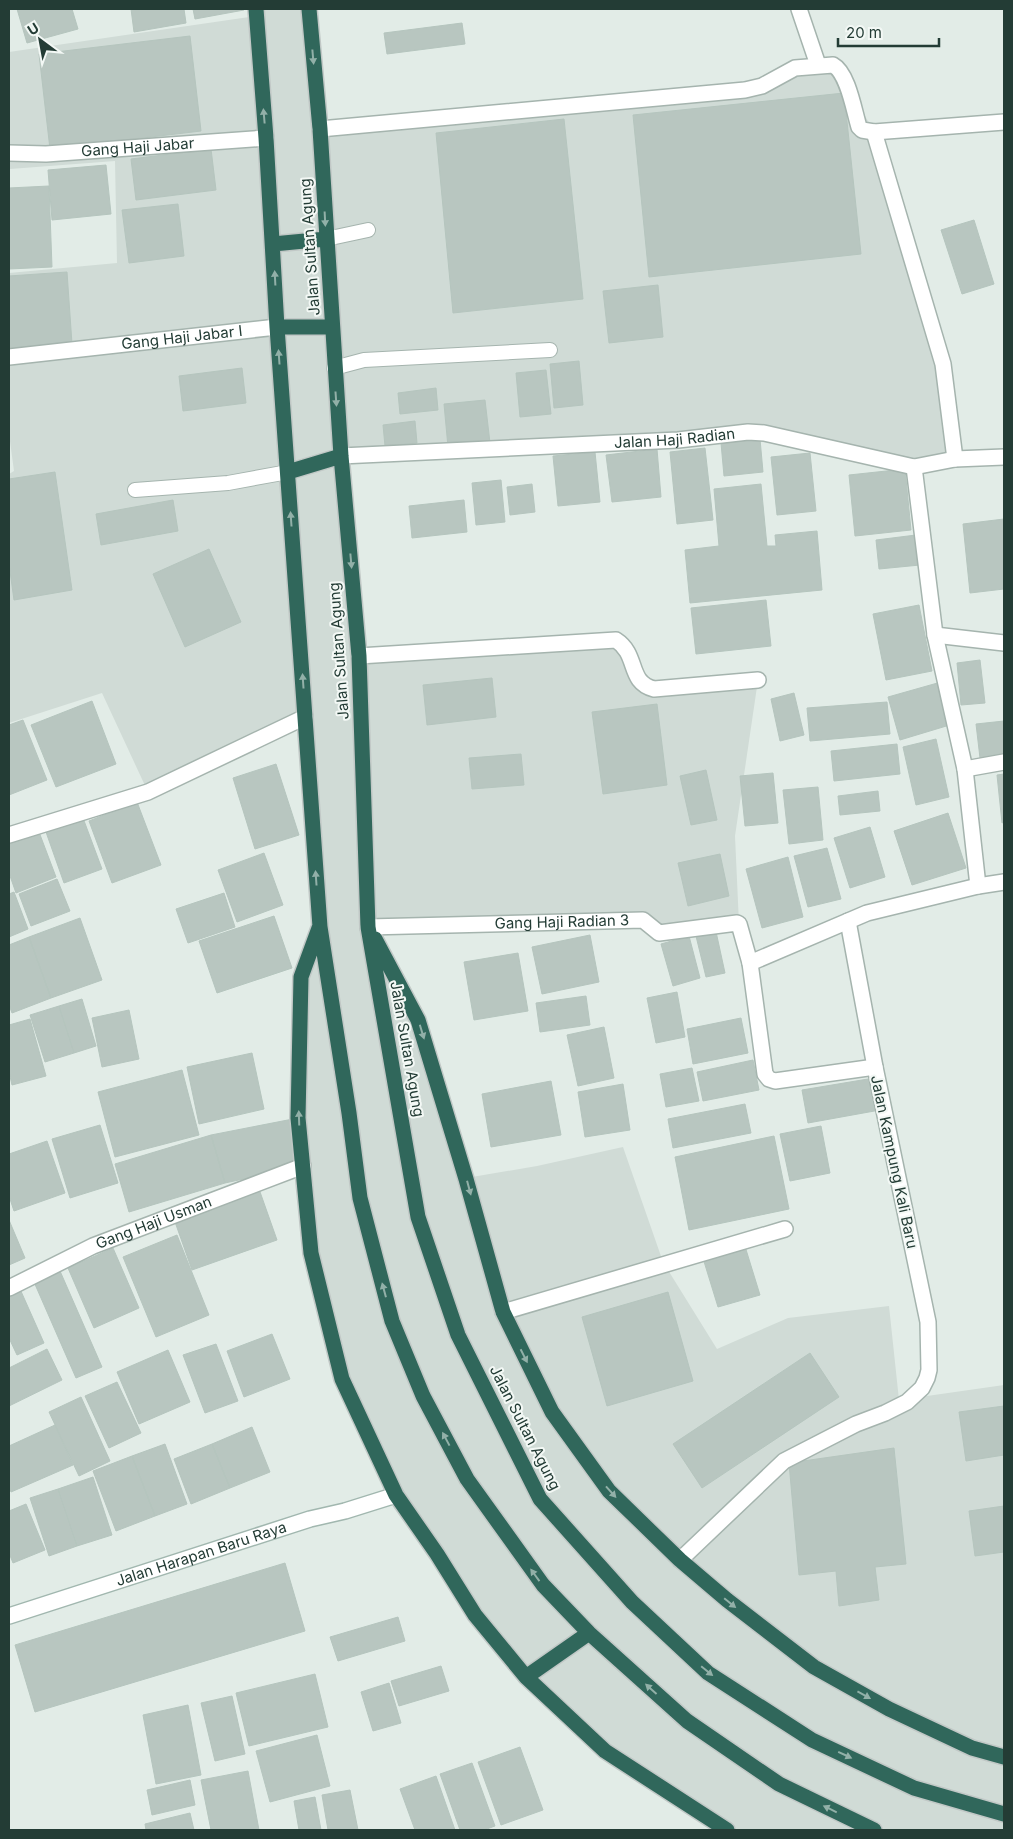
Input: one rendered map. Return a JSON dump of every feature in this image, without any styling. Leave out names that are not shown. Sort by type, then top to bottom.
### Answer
[{"type":"highway","points":[[256,9],[320,927],[349,1113],[360,1198],[392,1321],[423,1396],[467,1479],[543,1585],[590,1633],[687,1721],[779,1784],[874,1830]]},
{"type":"highway","name":"Jalan Sultan Agung","points":[[309,9],[320,128],[334,368],[359,656],[368,927],[418,1217],[458,1335],[540,1499],[632,1602],[708,1673],[812,1740],[914,1788],[1004,1814]]},
{"type":"highway","points":[[273,244],[326,240]]},
{"type":"highway","points":[[277,327],[332,327]]},
{"type":"highway","points":[[288,472],[341,456]]},
{"type":"highway","points":[[320,927],[301,977],[298,1118],[311,1253],[342,1379],[396,1495],[437,1554],[475,1615],[526,1677],[605,1751],[726,1830]]},
{"type":"highway","points":[[368,927],[418,1020],[466,1179],[503,1312],[552,1412],[609,1490],[680,1560],[727,1600],[814,1667],[889,1709],[972,1748],[1004,1757]]},
{"type":"highway","points":[[526,1677],[590,1633]]},
{"type":"street","points":[[799,9],[818,65]]},
{"type":"street","points":[[320,128],[745,90],[762,86],[795,68],[832,64],[837,67],[847,86],[859,127],[862,130],[874,132],[1004,122]]},
{"type":"street","points":[[874,132],[943,364],[955,459]]},
{"type":"street","name":"Gang Haji Jabar","points":[[9,153],[46,154],[266,138]]},
{"type":"street","name":"Gang Haji Jabar I","points":[[9,357],[277,327]]},
{"type":"street","name":"Jalan Haji Radian","points":[[341,456],[678,440],[748,432],[764,433],[914,467],[955,459],[1004,457]]},
{"type":"street","points":[[914,467],[935,635],[965,769],[978,886]]},
{"type":"street","points":[[935,635],[1004,644]]},
{"type":"street","points":[[359,656],[616,640],[624,645],[629,653],[638,681],[644,686],[654,689],[758,680]]},
{"type":"street","points":[[9,835],[148,792],[305,716]]},
{"type":"street","points":[[965,769],[1004,762]]},
{"type":"street","points":[[750,963],[867,913],[978,886],[1004,882]]},
{"type":"street","name":"Gang Haji Radian 3","points":[[368,927],[645,920],[659,933],[737,922],[750,963]]},
{"type":"street","points":[[848,921],[875,1067]]},
{"type":"street","name":"Jalan Kampung Kali Baru","points":[[680,1560],[784,1462],[856,1424],[907,1402],[922,1388],[929,1370],[928,1322],[875,1067],[775,1081],[769,1079],[765,1074],[750,963]]},
{"type":"street","name":"Gang Haji Usman","points":[[9,1288],[94,1246],[303,1166]]},
{"type":"street","points":[[503,1312],[785,1229]]},
{"type":"street","name":"Jalan Harapan Baru Raya","points":[[9,1616],[310,1519],[345,1511],[396,1495]]},
{"type":"lane","points":[[326,240],[368,230]]},
{"type":"lane","points":[[334,368],[364,360],[550,350]]},
{"type":"lane","points":[[135,490],[228,483],[288,472]]},
{"type":"shaded area","points":[[256,9],[309,9],[320,128],[752,89],[795,68],[835,66],[874,131],[943,364],[955,459],[914,467],[764,433],[341,456],[359,656],[616,640],[644,686],[758,680],[735,836],[739,924],[659,933],[645,920],[369,927],[421,1019],[466,1178],[537,1166],[623,1147],[663,1262],[717,1349],[788,1318],[889,1306],[899,1400],[1004,1385],[1004,1830],[727,1830],[605,1751],[526,1677],[396,1495],[342,1379],[311,1253],[298,1118],[301,977],[319,927],[305,717],[148,792],[102,693],[9,723],[9,474],[14,471],[9,434],[9,273],[117,263],[115,161],[10,169],[9,52],[256,16]]},
{"type":"building","points":[[17,9],[72,9],[78,29],[27,43]]},
{"type":"building","points":[[131,9],[184,9],[186,23],[134,32]]},
{"type":"building","points":[[193,9],[244,9],[244,10],[195,19]]},
{"type":"building","points":[[462,23],[465,44],[387,54],[384,33]]},
{"type":"building","points":[[190,36],[201,131],[50,149],[39,54]]},
{"type":"building","points":[[844,93],[861,254],[649,277],[633,115]]},
{"type":"building","points":[[564,119],[583,299],[453,313],[436,133]]},
{"type":"building","points":[[211,149],[216,190],[136,200],[131,159]]},
{"type":"building","points":[[106,165],[111,214],[52,220],[48,170]]},
{"type":"building","points":[[49,186],[52,267],[9,269],[9,188]]},
{"type":"building","points":[[178,204],[184,256],[129,263],[122,210]]},
{"type":"building","points":[[974,220],[994,284],[962,294],[941,230]]},
{"type":"building","points":[[67,272],[72,344],[9,349],[9,276]]},
{"type":"building","points":[[658,285],[663,337],[609,343],[603,291]]},
{"type":"building","points":[[579,361],[583,405],[554,408],[550,364]]},
{"type":"building","points":[[242,368],[246,403],[183,411],[179,376]]},
{"type":"building","points":[[546,370],[551,414],[520,417],[516,373]]},
{"type":"building","points":[[436,388],[438,410],[400,414],[398,393]]},
{"type":"building","points":[[485,400],[490,443],[448,447],[444,404]]},
{"type":"building","points":[[415,421],[417,443],[385,446],[383,425]]},
{"type":"building","points":[[760,439],[763,472],[724,476],[721,443]]},
{"type":"building","points":[[705,448],[713,520],[677,524],[670,452]]},
{"type":"building","points":[[657,449],[661,497],[612,502],[606,455]]},
{"type":"building","points":[[595,452],[600,502],[558,506],[553,456]]},
{"type":"building","points":[[810,453],[816,511],[777,515],[771,457]]},
{"type":"building","points":[[905,469],[911,530],[855,536],[849,475]]},
{"type":"building","points":[[55,472],[72,590],[14,600],[9,564],[9,479]]},
{"type":"building","points":[[501,480],[505,522],[476,525],[472,483]]},
{"type":"building","points":[[532,484],[535,512],[510,515],[507,487]]},
{"type":"building","points":[[761,484],[767,546],[776,546],[775,535],[817,531],[822,590],[690,603],[685,550],[719,546],[714,489]]},
{"type":"building","points":[[173,500],[178,531],[101,545],[96,514]]},
{"type":"building","points":[[464,500],[467,532],[412,538],[409,506]]},
{"type":"building","points":[[1004,519],[1004,589],[970,593],[963,524]]},
{"type":"building","points":[[916,535],[920,565],[879,569],[876,540]]},
{"type":"building","points":[[209,549],[241,622],[185,647],[153,574]]},
{"type":"building","points":[[766,600],[771,646],[696,654],[691,608]]},
{"type":"building","points":[[919,605],[932,671],[886,680],[873,614]]},
{"type":"building","points":[[980,660],[985,703],[961,705],[957,663]]},
{"type":"building","points":[[492,678],[496,717],[427,725],[423,685]]},
{"type":"building","points":[[941,682],[953,724],[900,740],[888,697]]},
{"type":"building","points":[[794,693],[804,735],[780,741],[771,699]]},
{"type":"building","points":[[92,701],[116,764],[56,787],[31,725]]},
{"type":"building","points":[[887,702],[890,734],[810,741],[807,708]]},
{"type":"building","points":[[657,704],[667,785],[603,794],[592,712]]},
{"type":"building","points":[[23,720],[47,780],[9,795],[9,725]]},
{"type":"building","points":[[1004,721],[1004,755],[980,758],[976,724]]},
{"type":"building","points":[[936,739],[949,797],[916,805],[903,747]]},
{"type":"building","points":[[897,744],[900,774],[834,781],[831,751]]},
{"type":"building","points":[[521,754],[524,785],[472,789],[469,758]]},
{"type":"building","points":[[276,764],[299,835],[255,849],[233,778]]},
{"type":"building","points":[[706,770],[717,820],[691,825],[680,776]]},
{"type":"building","points":[[773,773],[778,823],[745,826],[740,776]]},
{"type":"building","points":[[1004,774],[1004,822],[1002,823],[997,775]]},
{"type":"building","points":[[818,787],[823,840],[789,844],[783,790]]},
{"type":"building","points":[[878,791],[880,811],[840,815],[838,796]]},
{"type":"building","points":[[137,802],[161,865],[112,883],[89,821]]},
{"type":"building","points":[[948,813],[966,868],[912,885],[894,831]]},
{"type":"building","points":[[83,818],[102,869],[64,883],[46,832]]},
{"type":"building","points":[[870,827],[885,877],[850,888],[834,838]]},
{"type":"building","points":[[39,832],[56,877],[16,893],[9,873],[9,843]]},
{"type":"building","points":[[827,848],[841,899],[808,907],[794,856]]},
{"type":"building","points":[[264,853],[283,905],[237,922],[218,870]]},
{"type":"building","points":[[720,854],[729,896],[688,906],[678,863]]},
{"type":"building","points":[[788,857],[803,917],[762,928],[746,869]]},
{"type":"building","points":[[57,879],[70,911],[31,926],[19,894]]},
{"type":"building","points":[[14,892],[28,929],[9,937],[9,894]]},
{"type":"building","points":[[224,893],[235,927],[188,943],[176,909]]},
{"type":"building","points":[[274,916],[292,968],[217,993],[199,941]]},
{"type":"building","points":[[80,918],[102,980],[51,998],[29,937]]},
{"type":"building","points":[[715,927],[725,973],[706,977],[695,932]]},
{"type":"building","points":[[590,935],[599,982],[542,994],[532,947]]},
{"type":"building","points":[[689,936],[700,978],[673,986],[661,944]]},
{"type":"building","points":[[29,937],[51,998],[12,1013],[9,1005],[9,945]]},
{"type":"building","points":[[518,953],[528,1011],[474,1020],[464,962]]},
{"type":"building","points":[[677,992],[685,1037],[656,1043],[647,998]]},
{"type":"building","points":[[586,996],[590,1025],[540,1032],[536,1003]]},
{"type":"building","points":[[82,999],[96,1046],[74,1053],[59,1006]]},
{"type":"building","points":[[59,1006],[74,1053],[45,1062],[30,1015]]},
{"type":"building","points":[[129,1010],[139,1059],[102,1067],[92,1018]]},
{"type":"building","points":[[741,1018],[748,1053],[693,1064],[687,1029]]},
{"type":"building","points":[[30,1019],[46,1076],[12,1085],[9,1072],[9,1025]]},
{"type":"building","points":[[604,1027],[614,1078],[578,1086],[567,1035]]},
{"type":"building","points":[[252,1053],[264,1109],[199,1124],[187,1067]]},
{"type":"building","points":[[753,1060],[759,1090],[703,1101],[697,1072]]},
{"type":"building","points":[[692,1068],[699,1101],[666,1107],[660,1074]]},
{"type":"building","points":[[182,1070],[199,1135],[115,1157],[98,1092]]},
{"type":"building","points":[[874,1078],[880,1110],[808,1123],[802,1090]]},
{"type":"building","points":[[551,1081],[561,1135],[491,1147],[482,1094]]},
{"type":"building","points":[[623,1084],[630,1130],[585,1137],[578,1092]]},
{"type":"building","points":[[745,1104],[751,1133],[673,1148],[668,1119]]},
{"type":"building","points":[[298,1118],[303,1166],[225,1183],[211,1135]]},
{"type":"building","points":[[100,1125],[118,1183],[70,1198],[52,1139]]},
{"type":"building","points":[[821,1126],[830,1173],[790,1181],[780,1134]]},
{"type":"building","points":[[211,1135],[225,1183],[129,1212],[115,1164]]},
{"type":"building","points":[[774,1136],[789,1209],[689,1230],[675,1157]]},
{"type":"building","points":[[47,1141],[65,1193],[14,1211],[9,1196],[9,1154]]},
{"type":"building","points":[[259,1189],[277,1240],[192,1270],[174,1219]]},
{"type":"building","points":[[9,1220],[25,1258],[9,1265]]},
{"type":"building","points":[[177,1235],[209,1315],[156,1337],[123,1257]]},
{"type":"building","points":[[744,1243],[760,1295],[718,1307],[702,1255]]},
{"type":"building","points":[[113,1248],[139,1308],[94,1328],[68,1268]]},
{"type":"building","points":[[60,1271],[102,1367],[76,1378],[34,1282]]},
{"type":"building","points":[[20,1289],[44,1343],[17,1355],[9,1338],[9,1294]]},
{"type":"building","points":[[668,1292],[693,1381],[607,1406],[582,1317]]},
{"type":"building","points":[[272,1334],[290,1379],[244,1397],[227,1351]]},
{"type":"building","points":[[216,1344],[238,1401],[205,1413],[183,1355]]},
{"type":"building","points":[[47,1349],[62,1380],[9,1406],[9,1368]]},
{"type":"building","points":[[168,1350],[190,1402],[139,1424],[117,1372]]},
{"type":"building","points":[[810,1353],[839,1397],[702,1488],[673,1444]]},
{"type":"building","points":[[117,1382],[141,1433],[109,1448],[85,1396]]},
{"type":"building","points":[[81,1397],[110,1461],[79,1476],[49,1412]]},
{"type":"building","points":[[1004,1406],[1004,1455],[966,1461],[959,1412]]},
{"type":"building","points":[[55,1425],[73,1465],[11,1492],[9,1487],[9,1446]]},
{"type":"building","points":[[252,1427],[270,1472],[230,1488],[212,1444]]},
{"type":"building","points":[[165,1444],[187,1504],[155,1516],[132,1456]]},
{"type":"building","points":[[212,1444],[230,1488],[191,1504],[174,1459]]},
{"type":"building","points":[[894,1448],[906,1564],[875,1567],[879,1600],[839,1606],[836,1571],[799,1575],[789,1463]]},
{"type":"building","points":[[132,1456],[155,1516],[116,1531],[93,1471]]},
{"type":"building","points":[[93,1477],[112,1535],[77,1546],[58,1489]]},
{"type":"building","points":[[58,1489],[77,1546],[49,1556],[30,1498]]},
{"type":"building","points":[[26,1504],[45,1550],[13,1563],[9,1553],[9,1511]]},
{"type":"building","points":[[1004,1506],[1004,1552],[975,1556],[969,1511]]},
{"type":"building","points":[[285,1563],[305,1631],[35,1712],[15,1645]]},
{"type":"building","points":[[398,1617],[405,1641],[338,1661],[330,1637]]},
{"type":"building","points":[[441,1666],[449,1691],[399,1706],[391,1681]]},
{"type":"building","points":[[315,1674],[328,1727],[249,1746],[236,1693]]},
{"type":"building","points":[[389,1683],[401,1723],[373,1731],[361,1692]]},
{"type":"building","points":[[232,1696],[245,1754],[215,1761],[201,1703]]},
{"type":"building","points":[[188,1705],[201,1775],[156,1784],[143,1715]]},
{"type":"building","points":[[317,1735],[330,1786],[270,1802],[256,1751]]},
{"type":"building","points":[[520,1747],[543,1810],[501,1825],[478,1762]]},
{"type":"building","points":[[472,1763],[495,1826],[484,1830],[460,1830],[440,1774]]},
{"type":"building","points":[[248,1771],[259,1830],[211,1830],[201,1780]]},
{"type":"building","points":[[436,1776],[455,1830],[415,1830],[400,1789]]},
{"type":"building","points":[[190,1780],[195,1805],[152,1815],[147,1790]]},
{"type":"building","points":[[350,1790],[358,1830],[328,1830],[322,1795]]},
{"type":"building","points":[[315,1797],[321,1830],[299,1830],[294,1801]]},
{"type":"building","points":[[190,1813],[194,1830],[146,1830],[145,1824]]}]
